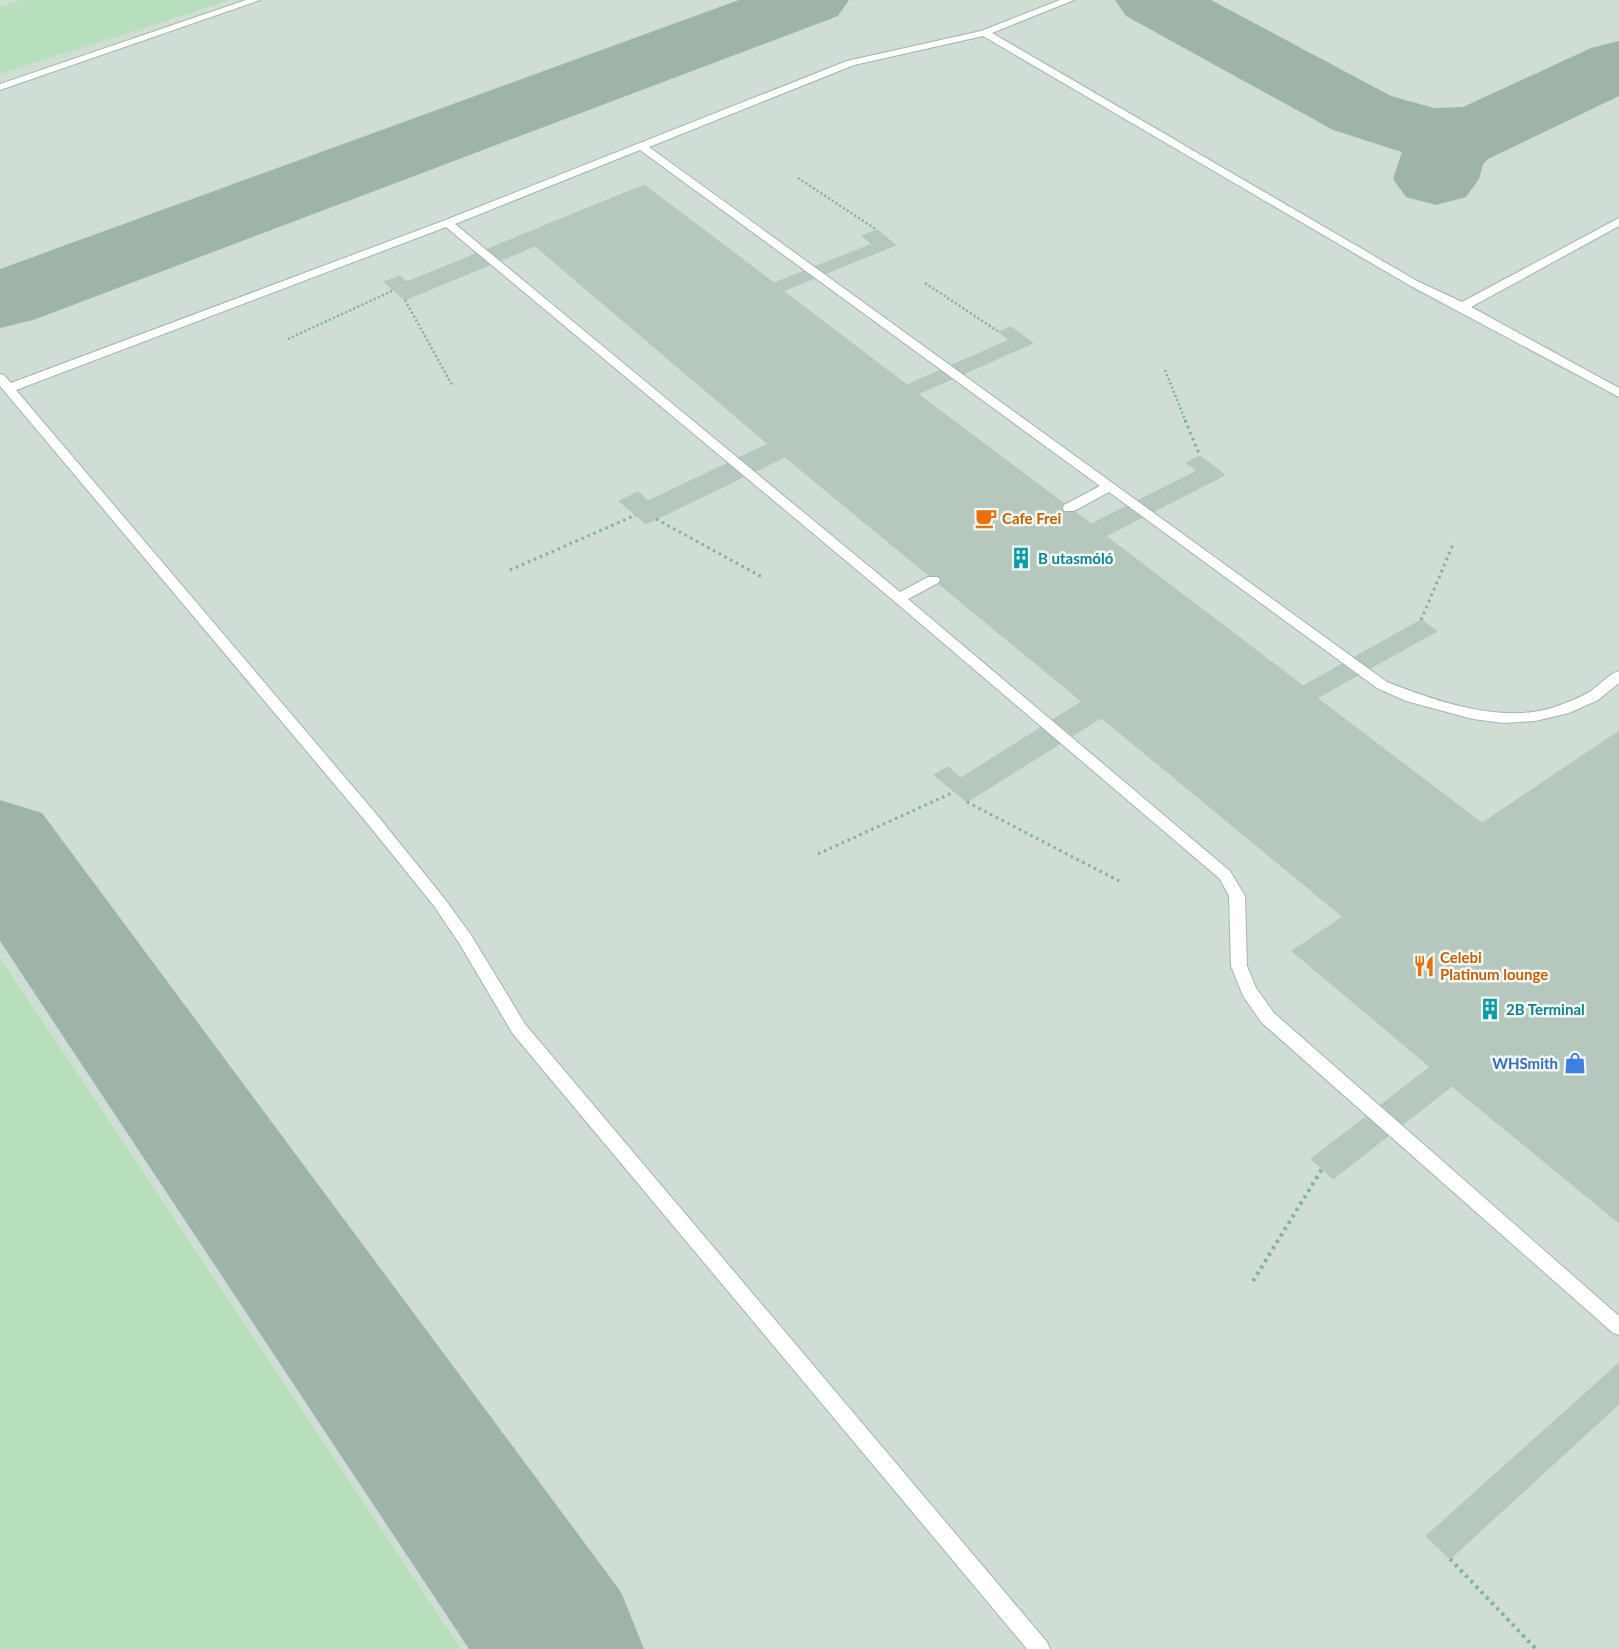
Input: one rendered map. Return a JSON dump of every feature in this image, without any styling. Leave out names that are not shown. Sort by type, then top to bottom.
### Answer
[{"type":"lane","points":[[0,87],[255,0]]},
{"type":"lane","points":[[1040,1649],[519,1030],[465,939],[439,902],[366,812],[5,383],[447,223],[851,63],[984,33],[1068,0]]},
{"type":"lane","points":[[984,33],[1413,283],[1462,307],[1619,393]]},
{"type":"lane","points":[[640,145],[1382,685],[1414,699],[1479,716],[1511,718],[1545,716],[1575,706],[1611,684],[1619,676]]},
{"type":"lane","points":[[1462,307],[1619,221]]},
{"type":"lane","points":[[447,223],[899,598],[1226,875],[1237,896],[1239,966],[1249,990],[1268,1018],[1619,1326]]},
{"type":"lane","points":[[1069,508],[1109,487]]},
{"type":"lane","points":[[899,598],[933,580]]},
{"type":"path","points":[[798,178],[877,230]]},
{"type":"path","points":[[924,283],[999,332]]},
{"type":"path","points":[[288,340],[394,290]]},
{"type":"path","points":[[405,300],[452,385]]},
{"type":"path","points":[[1165,370],[1200,456]]},
{"type":"path","points":[[510,570],[636,515]]},
{"type":"path","points":[[656,519],[762,577]]},
{"type":"path","points":[[1421,620],[1454,542]]},
{"type":"path","points":[[818,854],[954,792]]},
{"type":"path","points":[[966,802],[1119,881]]},
{"type":"path","points":[[1253,1281],[1322,1169]]},
{"type":"path","points":[[1450,1559],[1536,1649]]},
{"type":"shaded area","points":[[0,0],[1619,0],[1619,1649],[0,1649]]},
{"type":"green space","points":[[21,0],[230,0],[0,74],[0,8]]},
{"type":"green space","points":[[0,958],[461,1649],[0,1649]]},
{"type":"building","name":"B utasmóló","points":[[644,185],[774,283],[872,244],[862,236],[877,230],[896,245],[783,291],[907,385],[1009,340],[999,332],[1011,327],[1033,343],[918,394],[1091,524],[1197,471],[1186,463],[1200,456],[1225,475],[1106,536],[1303,686],[1421,620],[1437,631],[1317,698],[1482,823],[1343,917],[785,457],[646,524],[619,501],[638,492],[648,501],[768,444],[535,246],[405,300],[384,282],[400,276],[407,282]]},
{"type":"building","points":[[1081,702],[1101,718],[967,802],[934,775],[948,767],[961,778]]},
{"type":"building","name":"2B Terminal","points":[[1619,731],[1619,1223],[1452,1086],[1333,1179],[1311,1159],[1430,1067],[1292,951]]},
{"type":"building","points":[[1619,1363],[1619,1404],[1450,1559],[1426,1536]]},
{"type":"taxiway","points":[[0,300],[811,0]]},
{"type":"taxiway","points":[[1153,0],[1362,113],[1414,130],[1434,133],[1473,132]]},
{"type":"taxiway","points":[[1436,179],[1442,156],[1458,141],[1619,65]]},
{"type":"taxiway","points":[[0,845],[564,1649]]},
{"type":"place","name":"Cafe Frei","points":[[986,518]]},
{"type":"place","name":"B utasmóló","points":[[1021,558]]},
{"type":"place","name":"Celebi Platinum lounge","points":[[1424,966]]},
{"type":"place","name":"2B Terminal","points":[[1490,1009]]},
{"type":"place","name":"WHSmith","points":[[1575,1063]]}]
